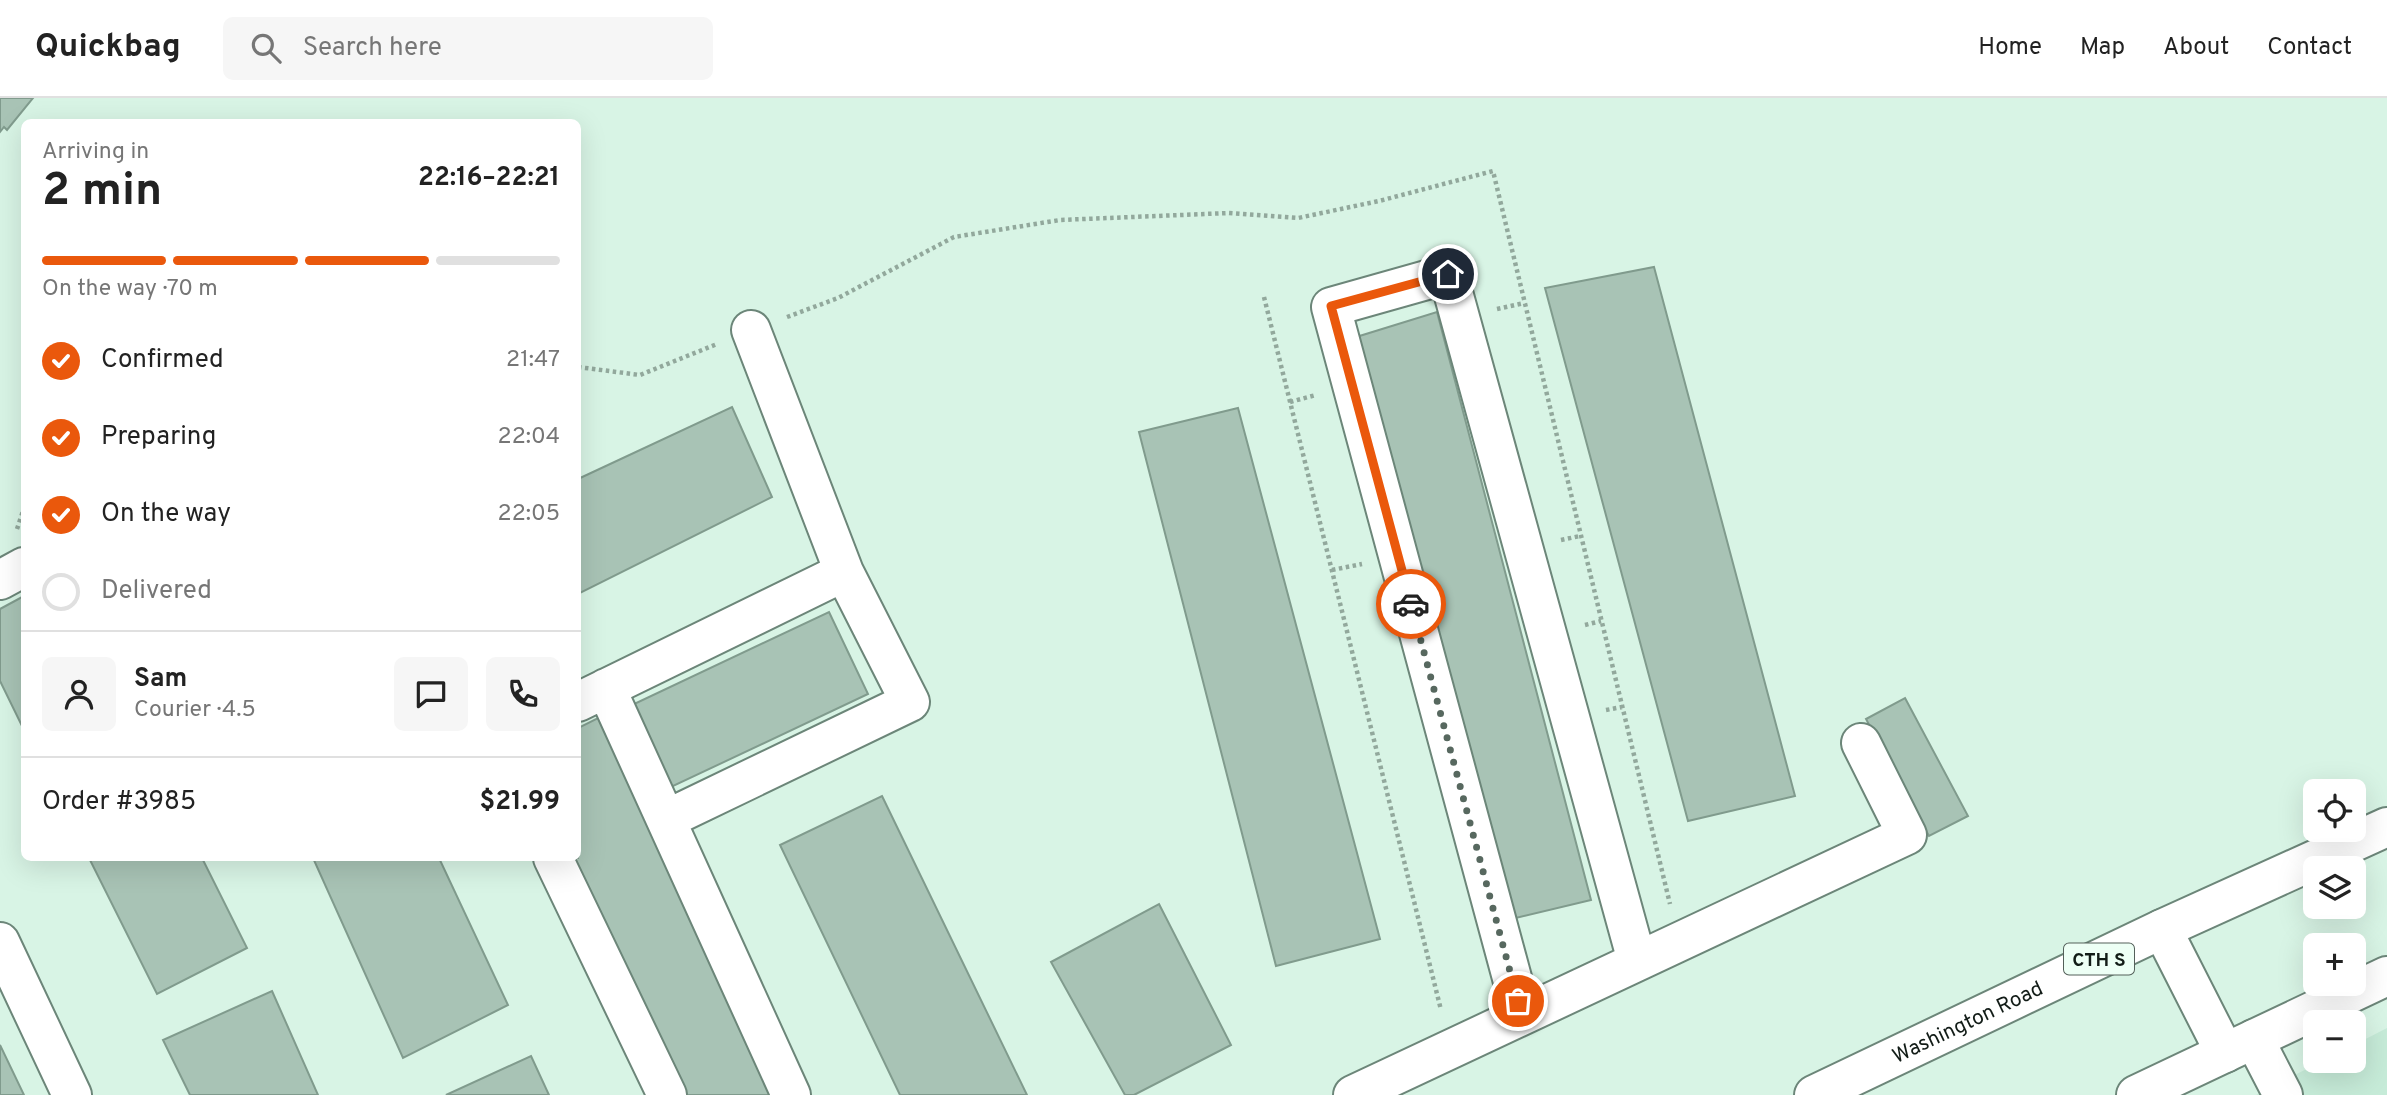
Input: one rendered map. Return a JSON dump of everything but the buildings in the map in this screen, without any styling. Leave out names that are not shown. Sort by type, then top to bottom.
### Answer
[{"type":"main road","points":[[1522,1016],[1331,306],[1448,274],[1637,961]]},
{"type":"main road","points":[[667,819],[910,702],[844,572],[751,330]]},
{"type":"main road","points":[[0,580],[21,569]]},
{"type":"main road","points":[[791,1095],[667,819],[592,695],[844,572]]},
{"type":"main road","points":[[1353,1095],[1907,835],[1861,743]]},
{"type":"main road","name":"Washington Road","points":[[1814,1095],[2162,929],[2387,827]]},
{"type":"main road","points":[[554,861],[667,1095]]},
{"type":"main road","points":[[2162,929],[2240,1046],[2283,1095]]},
{"type":"main road","points":[[0,942],[72,1095]]},
{"type":"main road","points":[[2136,1095],[2387,976]]},
{"type":"path","points":[[581,367],[640,375],[838,298],[954,237],[1060,219],[1229,213],[1298,218],[1379,201],[1493,171],[1672,913]]},
{"type":"path","points":[[1264,297],[1443,1021]]},
{"type":"shaded area","points":[[2387,1028],[2387,1095],[2256,1095],[2303,1071],[2303,1073],[2366,1073],[2366,1039]]},
{"type":"way so far","points":[[1411,604],[1518,1001]]},
{"type":"route","points":[[1411,604],[1331,306],[1448,274]]}]
